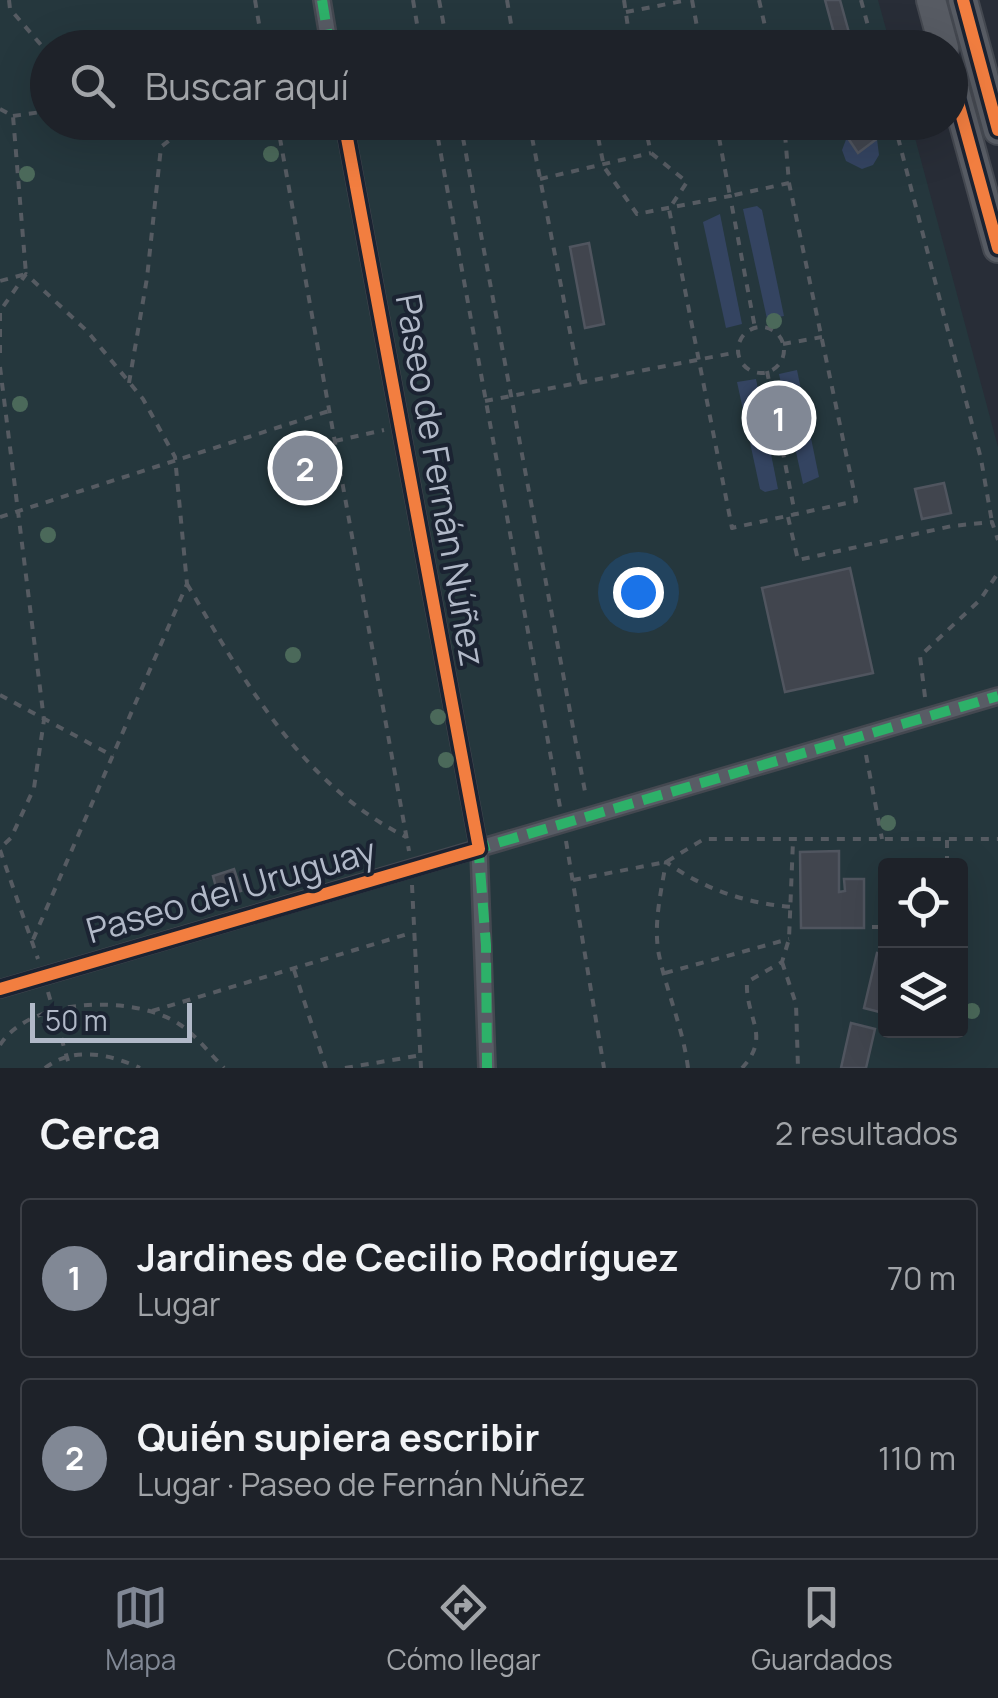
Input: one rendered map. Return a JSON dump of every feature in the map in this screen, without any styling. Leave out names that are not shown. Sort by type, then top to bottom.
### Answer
[{"type":"main road","points":[[931,0],[939,30]]},
{"type":"main road","points":[[962,0],[998,130]]},
{"type":"main road","points":[[968,138],[998,248]]},
{"type":"street","points":[[322,0],[327,30]]},
{"type":"street","name":"Paseo de Fernán Núñez","points":[[347,140],[479,849],[486,945],[487,1068]]},
{"type":"street","name":"Paseo del Uruguay","points":[[0,989],[998,696]]},
{"type":"path","points":[[9,0],[10,9],[30,32]]},
{"type":"path","points":[[254,0],[260,30]]},
{"type":"path","points":[[413,0],[418,30]]},
{"type":"path","points":[[439,0],[445,30]]},
{"type":"path","points":[[507,0],[512,30]]},
{"type":"path","points":[[624,0],[629,30]]},
{"type":"path","points":[[626,12],[690,0],[697,30]]},
{"type":"path","points":[[759,0],[766,30]]},
{"type":"path","points":[[861,0],[869,30]]},
{"type":"path","points":[[0,109],[14,116],[30,114]]},
{"type":"path","points":[[0,353],[0,312],[26,274],[14,116]]},
{"type":"path","points":[[129,382],[147,278],[161,147],[170,140]]},
{"type":"path","points":[[280,140],[412,868],[411,933],[421,1068]]},
{"type":"path","points":[[438,140],[604,1068]]},
{"type":"path","points":[[463,140],[590,816]]},
{"type":"path","points":[[532,140],[580,383]]},
{"type":"path","points":[[599,140],[604,167],[638,214],[789,183]]},
{"type":"path","points":[[648,140],[651,152],[687,182],[669,209],[732,528],[856,501],[789,183],[785,140]]},
{"type":"path","points":[[719,140],[755,328]]},
{"type":"path","points":[[899,140],[981,459],[998,540]]},
{"type":"path","points":[[540,179],[604,167],[651,152]]},
{"type":"path","points":[[0,282],[26,274]]},
{"type":"path","points":[[26,274],[87,331],[129,382],[175,457],[187,584],[250,690],[286,740],[366,816],[406,837]]},
{"type":"path","points":[[755,328],[770,329],[783,344],[780,363],[768,372],[746,368],[738,352],[743,335],[755,328]]},
{"type":"path","points":[[783,344],[822,336]]},
{"type":"path","points":[[485,401],[738,352]]},
{"type":"path","points":[[0,367],[44,720],[34,788],[12,838],[0,849],[44,976],[70,1068]]},
{"type":"path","points":[[768,372],[798,560],[952,526],[992,522]]},
{"type":"path","points":[[0,517],[175,457],[329,411]]},
{"type":"path","points":[[334,441],[400,426]]},
{"type":"path","points":[[929,716],[919,673],[920,656],[980,600],[998,572]]},
{"type":"path","points":[[32,942],[187,584]]},
{"type":"path","points":[[0,695],[114,756]]},
{"type":"path","points":[[862,736],[882,839]]},
{"type":"path","points":[[573,880],[666,862],[704,839],[998,839]]},
{"type":"path","points":[[793,839],[792,907],[782,962],[796,1004],[798,1068]]},
{"type":"path","points":[[947,839],[947,858]]},
{"type":"path","points":[[666,862],[706,886],[736,898],[792,907]]},
{"type":"path","points":[[666,862],[658,916],[659,954],[688,1068]]},
{"type":"path","points":[[872,927],[878,927]]},
{"type":"path","points":[[152,1011],[411,933]]},
{"type":"path","points":[[666,973],[789,940]]},
{"type":"path","points":[[742,1068],[757,1049],[758,1035],[746,1002],[747,982],[782,962]]},
{"type":"path","points":[[294,970],[326,1068]]},
{"type":"path","points":[[0,1045],[7,1034],[53,1009],[135,1004],[180,1024],[224,1068]]},
{"type":"path","points":[[345,1068],[422,1055]]},
{"type":"path","points":[[45,1068],[67,1056],[112,1056],[140,1068]]},
{"type":"shaded area","points":[[0,0],[878,0],[886,30],[30,30],[30,140],[916,140],[998,447],[998,1068],[0,1068]]},
{"type":"water","points":[[846,140],[857,152],[877,140],[879,155],[873,165],[862,169],[846,161],[842,150]]},
{"type":"water","points":[[757,206],[762,210],[784,316],[767,319],[743,209]]},
{"type":"water","points":[[720,214],[742,324],[726,328],[703,222]]},
{"type":"water","points":[[797,370],[819,477],[803,484],[779,374]]},
{"type":"water","points":[[756,379],[778,489],[765,492],[760,489],[737,382]]},
{"type":"building","points":[[825,0],[840,0],[848,30],[833,30]]},
{"type":"building","points":[[849,140],[875,140],[858,153]]},
{"type":"building","points":[[589,243],[604,324],[585,328],[570,247]]},
{"type":"building","points":[[944,483],[951,513],[922,519],[915,489]]},
{"type":"building","points":[[850,568],[873,673],[785,692],[762,588]]},
{"type":"building","points":[[839,851],[839,892],[845,891],[844,879],[864,879],[864,928],[801,928],[800,852]]},
{"type":"building","points":[[234,869],[241,891],[219,898],[213,876]]},
{"type":"building","points":[[877,953],[878,953],[878,1012],[864,1008]]},
{"type":"building","points":[[851,1023],[875,1029],[866,1068],[841,1068]]},
{"type":"marked path","points":[[322,0],[327,30]]},
{"type":"marked path","points":[[470,851],[998,696]]},
{"type":"marked path","points":[[478,843],[486,945],[487,1068]]},
{"type":"cycle path","points":[[963,0],[998,130]]},
{"type":"cycle path","points":[[968,139],[998,248]]},
{"type":"cycle path","points":[[0,989],[479,849],[347,140]]},
{"type":"place","name":"Jardines de Cecilio Rodríguez","points":[[779,418]]},
{"type":"place","name":"Quién supiera escribir","points":[[305,468]]}]
